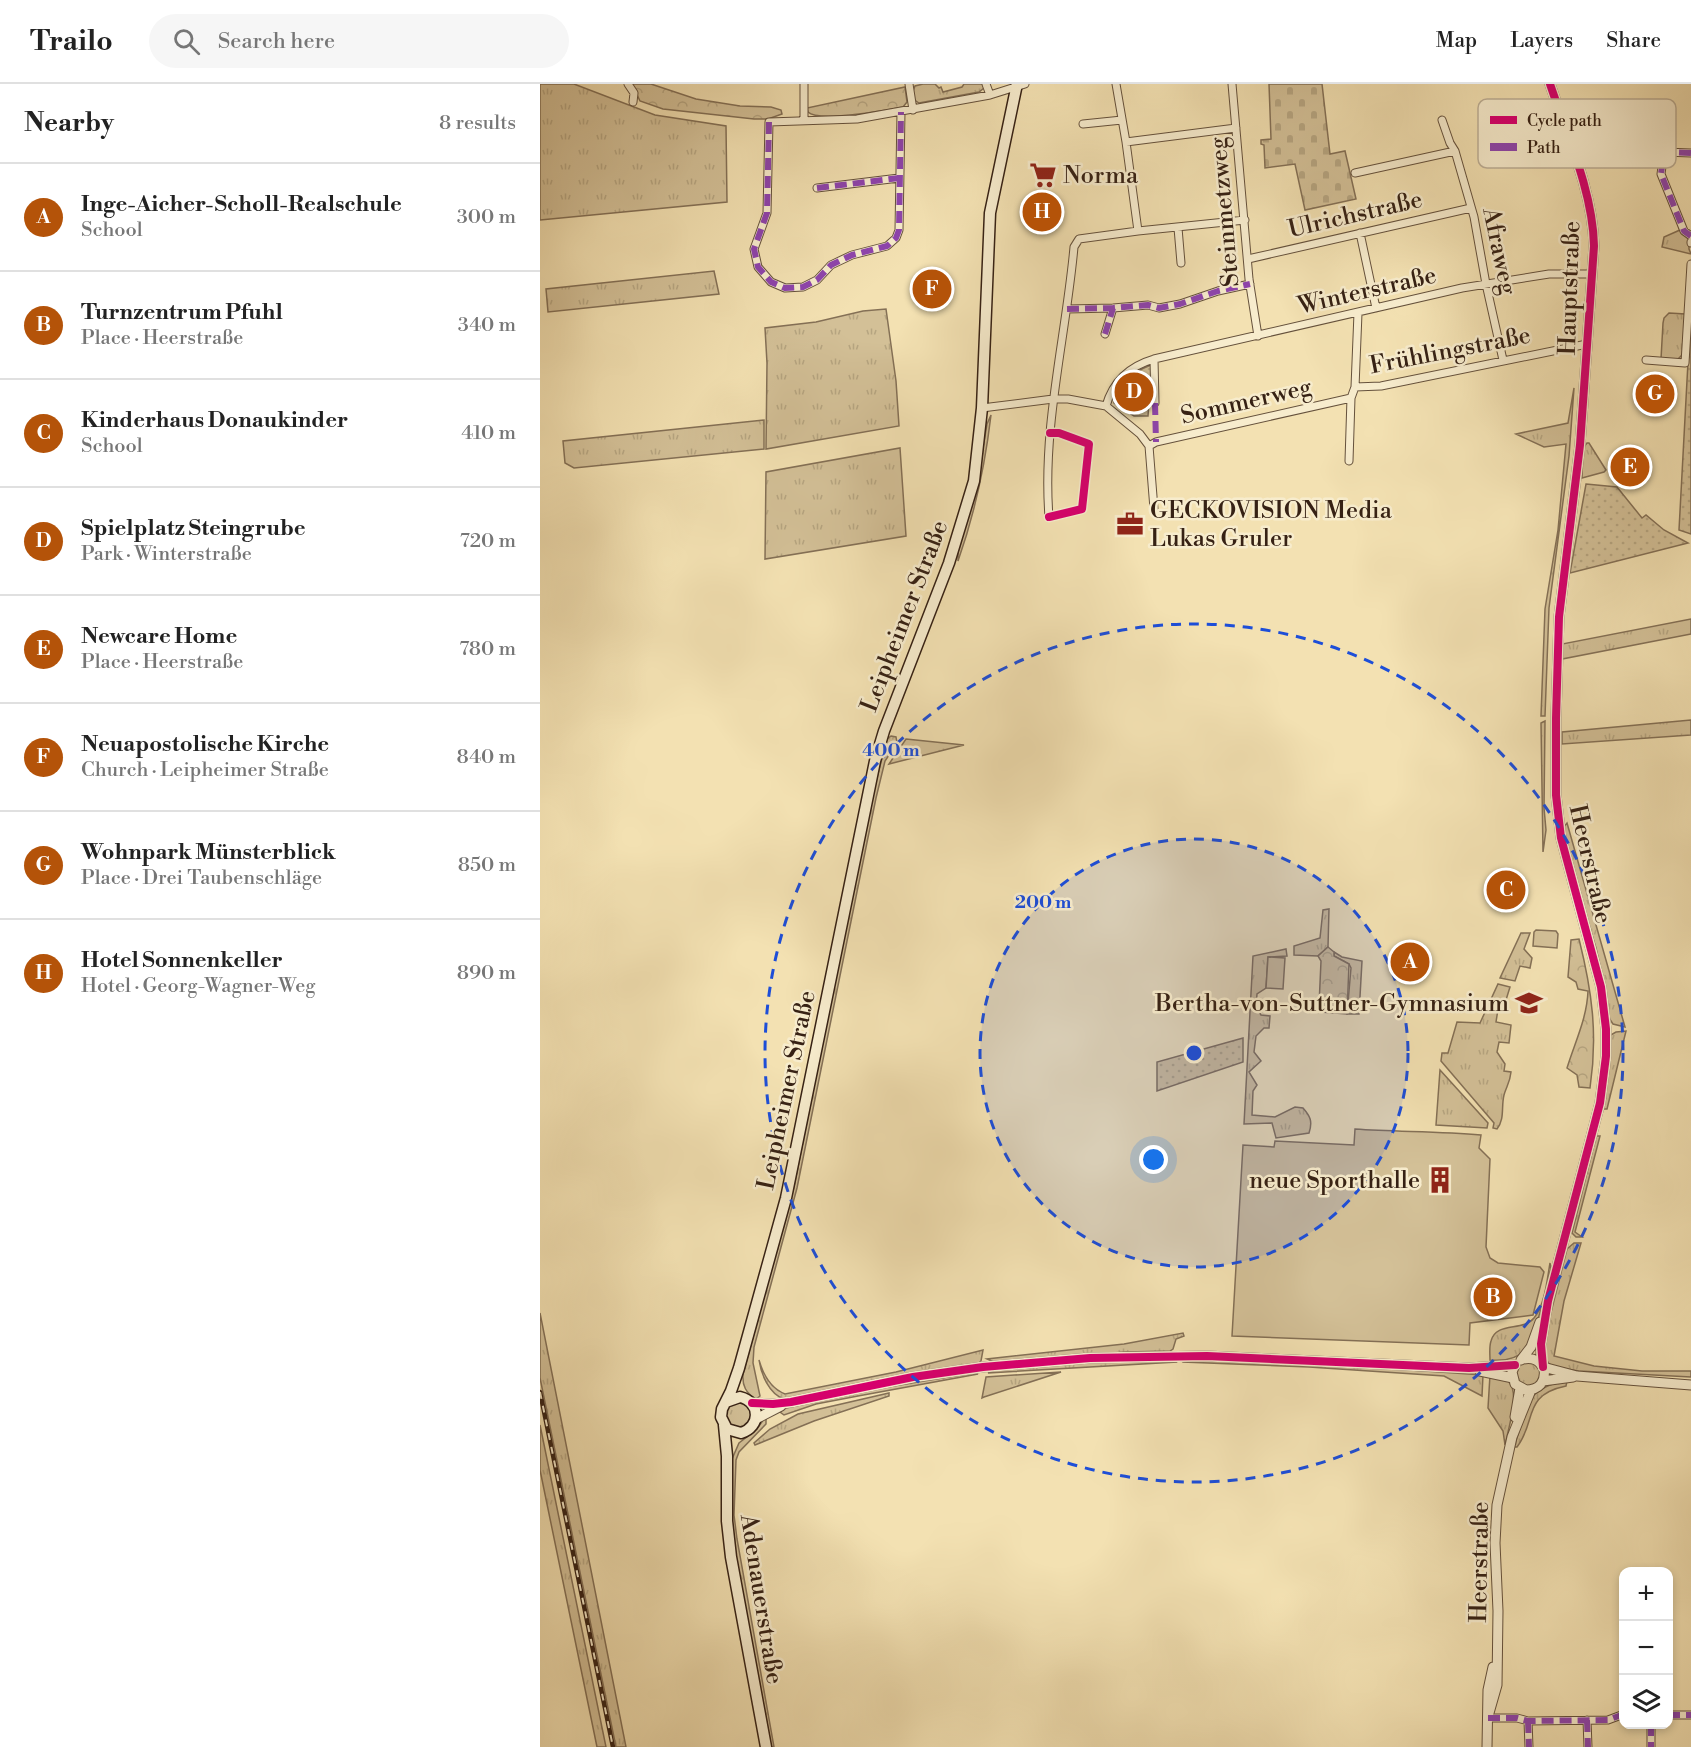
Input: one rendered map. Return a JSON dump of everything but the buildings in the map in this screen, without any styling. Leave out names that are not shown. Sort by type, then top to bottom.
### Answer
[{"type":"main road","name":"Leipheimer Straße","points":[[726,1402],[739,1368],[786,1198],[875,761],[884,731],[967,509],[974,482],[982,408],[990,213],[1019,85]]},
{"type":"main road","name":"Leipheimer Straße","points":[[739,1368],[740,1388],[749,1401]]},
{"type":"main road","points":[[734,1398],[749,1401],[756,1411],[756,1419],[750,1429],[741,1433],[731,1432],[724,1425],[721,1413],[726,1402],[734,1398]]},
{"type":"main road","name":"Adenauerstraße","points":[[724,1425],[731,1557],[765,1747]]},
{"type":"main road","name":"Adenauerstraße","points":[[727,1456],[734,1441],[741,1433]]},
{"type":"street","points":[[628,84],[634,93],[633,102]]},
{"type":"street","points":[[804,84],[804,121]]},
{"type":"street","points":[[909,84],[913,110]]},
{"type":"street","points":[[986,84],[990,95]]},
{"type":"street","points":[[1116,84],[1138,231]]},
{"type":"street","name":"Steinmetzweg","points":[[1233,84],[1250,285],[1258,336]]},
{"type":"street","name":"Hauptstraße","points":[[1550,84],[1555,99]]},
{"type":"street","points":[[902,112],[899,230],[896,238],[887,246],[852,255],[831,265],[817,280],[803,287],[785,288],[771,282],[758,267],[754,249],[767,213],[769,122],[836,121],[902,112],[990,95],[1019,85]]},
{"type":"street","points":[[1083,124],[1122,120]]},
{"type":"street","name":"Afraweg","points":[[1442,120],[1455,151],[1472,208],[1503,360]]},
{"type":"street","points":[[1126,142],[1236,128]]},
{"type":"street","points":[[1356,173],[1455,151]]},
{"type":"street","points":[[1676,152],[1691,153]]},
{"type":"street","name":"Hauptstraße","points":[[1579,168],[1592,212],[1594,246],[1581,429]]},
{"type":"street","points":[[1662,168],[1661,174],[1684,231],[1691,236]]},
{"type":"street","points":[[818,188],[899,178]]},
{"type":"street","name":"Ulrichstraße","points":[[1248,259],[1472,208]]},
{"type":"street","points":[[1049,517],[1047,485],[1053,399],[1074,248],[1079,239],[1245,220]]},
{"type":"street","points":[[1178,228],[1181,263]]},
{"type":"street","points":[[1360,233],[1376,308]]},
{"type":"street","points":[[1646,360],[1685,363],[1691,264]]},
{"type":"street","name":"Winterstraße","points":[[1106,406],[1108,397],[1117,383],[1133,366],[1154,359],[1486,284],[1549,274],[1592,274]]},
{"type":"street","points":[[1067,309],[1148,305],[1160,308],[1218,291],[1250,285]]},
{"type":"street","points":[[1105,334],[1113,308]]},
{"type":"street","points":[[1348,462],[1351,398],[1355,387],[1358,313]]},
{"type":"street","name":"Frühlingstraße","points":[[1355,387],[1381,386],[1587,344]]},
{"type":"street","points":[[1154,359],[1155,404]]},
{"type":"street","name":"Sommerweg","points":[[1149,446],[1156,442],[1351,398]]},
{"type":"street","points":[[982,408],[1053,399],[1068,399],[1106,406],[1140,434],[1149,446],[1154,509]]},
{"type":"street","name":"Heerstraße","points":[[1542,1366],[1541,1344],[1548,1301],[1600,1103],[1606,1056],[1606,1029],[1601,987],[1561,838],[1556,795],[1559,617],[1574,506],[1581,429]]},
{"type":"street","name":"Heerstraße","points":[[1519,1362],[1531,1347],[1548,1301]]},
{"type":"street","points":[[749,1401],[773,1404],[791,1402],[913,1377],[972,1368],[1090,1358],[1219,1357],[1469,1368],[1519,1362],[1532,1358],[1542,1366],[1577,1376],[1691,1385]]},
{"type":"street","points":[[1513,1378],[1519,1362]]},
{"type":"street","points":[[1469,1368],[1513,1378],[1520,1388],[1531,1390],[1543,1382],[1545,1374],[1542,1366]]},
{"type":"street","points":[[1543,1382],[1577,1376]]},
{"type":"street","name":"Heerstraße","points":[[1487,1747],[1489,1715],[1497,1685],[1498,1611],[1495,1523],[1520,1388]]},
{"type":"street","name":"Heerstraße","points":[[1512,1437],[1531,1390]]},
{"type":"street","points":[[756,1419],[791,1402]]},
{"type":"street","points":[[1489,1715],[1528,1721],[1608,1720],[1619,1716]]},
{"type":"street","points":[[1673,1715],[1691,1715]]},
{"type":"street","points":[[1587,1720],[1588,1747]]},
{"type":"street","points":[[1528,1721],[1529,1747]]},
{"type":"street","points":[[1651,1729],[1651,1747]]},
{"type":"green space","points":[[540,84],[574,84],[655,115],[726,126],[727,202],[540,220]]},
{"type":"green space","points":[[632,84],[651,84],[696,99],[740,106],[771,107],[781,110],[782,114],[768,119],[754,119],[663,109],[640,101]]},
{"type":"green space","points":[[935,84],[941,87],[943,92],[962,87],[964,84],[983,84],[984,88],[979,92],[919,103],[913,99],[913,91],[915,86]]},
{"type":"green space","points":[[1269,84],[1322,84],[1330,154],[1345,151],[1356,199],[1305,210],[1295,164],[1265,168],[1264,145],[1261,144],[1261,140],[1271,139]]},
{"type":"green space","points":[[905,87],[907,102],[903,107],[838,116],[815,115],[808,112],[807,108]]},
{"type":"green space","points":[[1680,230],[1689,238],[1691,254],[1662,247],[1664,237]]},
{"type":"green space","points":[[714,271],[719,294],[548,312],[546,289]]},
{"type":"green space","points":[[1691,306],[1691,534],[1679,530]]},
{"type":"green space","points":[[886,309],[896,381],[899,426],[766,449],[765,328],[816,322],[863,311]]},
{"type":"green space","points":[[1669,313],[1685,314],[1683,354],[1677,360],[1661,359],[1663,323]]},
{"type":"green space","points":[[1151,365],[1151,398],[1148,416],[1134,416],[1114,403],[1116,396],[1127,379]]},
{"type":"green space","points":[[1574,388],[1569,456],[1549,608],[1545,716],[1541,716],[1545,609],[1558,530],[1566,444],[1544,447],[1516,434],[1568,423]]},
{"type":"green space","points":[[991,415],[979,489],[958,561],[958,552],[977,485],[987,424]]},
{"type":"green space","points":[[764,420],[764,449],[574,468],[565,463],[563,441]]},
{"type":"green space","points":[[1587,443],[1606,470],[1582,478],[1583,448]]},
{"type":"green space","points":[[900,448],[906,536],[765,559],[766,472]]},
{"type":"green space","points":[[1586,484],[1617,487],[1642,518],[1646,515],[1664,530],[1688,543],[1570,573]]},
{"type":"green space","points":[[1691,619],[1691,634],[1562,659],[1562,644]]},
{"type":"green space","points":[[1691,720],[1691,735],[1562,744],[1562,732]]},
{"type":"green space","points":[[1545,721],[1546,830],[1543,852],[1541,723]]},
{"type":"green space","points":[[891,736],[896,737],[897,743],[885,761],[876,798],[797,1188],[754,1347],[753,1363],[760,1396],[756,1399],[745,1389],[743,1374],[794,1187],[872,797],[887,739]]},
{"type":"green space","points":[[906,739],[964,745],[889,764]]},
{"type":"green space","points":[[1567,823],[1625,1027],[1613,1024],[1609,1018],[1596,948],[1574,877],[1563,828]]},
{"type":"green space","points":[[1329,909],[1328,947],[1318,956],[1294,955],[1294,946],[1320,938],[1323,910]]},
{"type":"green space","points":[[1536,930],[1556,931],[1558,934],[1557,948],[1533,946]]},
{"type":"green space","points":[[1521,933],[1530,933],[1524,949],[1532,958],[1530,968],[1520,966],[1515,981],[1500,978]]},
{"type":"green space","points":[[1579,939],[1592,1013],[1593,1050],[1590,1088],[1579,1087],[1577,1075],[1567,1068],[1583,1020],[1588,991],[1578,989],[1576,982],[1568,977],[1571,940]]},
{"type":"green space","points":[[1328,947],[1334,952],[1334,956],[1349,964],[1347,1014],[1321,1012],[1319,1006],[1321,961],[1318,956]]},
{"type":"green space","points":[[1286,949],[1287,956],[1268,957],[1266,988],[1257,994],[1256,1007],[1261,1015],[1270,1016],[1269,1028],[1264,1028],[1256,1036],[1254,1052],[1261,1061],[1249,1072],[1257,1085],[1253,1091],[1252,1115],[1275,1117],[1295,1107],[1303,1108],[1309,1116],[1311,1125],[1309,1133],[1276,1138],[1272,1123],[1244,1124],[1253,956]]},
{"type":"green space","points":[[1334,952],[1342,957],[1362,961],[1359,1014],[1347,1014],[1351,968],[1349,964],[1334,956]]},
{"type":"green space","points":[[1268,957],[1285,958],[1283,989],[1266,988]]},
{"type":"green space","points":[[1498,984],[1510,987],[1506,1000],[1499,1003],[1496,1022],[1511,1025],[1509,1043],[1499,1042],[1497,1052],[1505,1064],[1504,1071],[1511,1072],[1504,1095],[1501,1121],[1497,1129],[1493,1128],[1494,1123],[1441,1061],[1442,1053],[1448,1053],[1457,1022],[1480,1023]]},
{"type":"green space","points":[[1626,1031],[1607,1109],[1601,1109],[1609,1036],[1616,1032]]},
{"type":"green space","points":[[1243,1038],[1243,1062],[1157,1091],[1157,1062]]},
{"type":"green space","points":[[1440,1070],[1488,1123],[1487,1128],[1436,1125]]},
{"type":"green space","points":[[1355,1129],[1481,1135],[1479,1148],[1490,1159],[1486,1247],[1490,1258],[1498,1263],[1540,1267],[1544,1272],[1533,1315],[1470,1323],[1469,1345],[1232,1336],[1243,1145],[1274,1147],[1275,1141],[1354,1145]]},
{"type":"green space","points":[[1596,1136],[1600,1136],[1575,1232],[1582,1237],[1576,1237],[1572,1233]]},
{"type":"green space","points":[[1574,1243],[1581,1243],[1564,1301],[1554,1356],[1594,1366],[1642,1371],[1691,1371],[1691,1377],[1579,1371],[1558,1368],[1549,1364],[1544,1345],[1547,1328],[1567,1249]]},
{"type":"green space","points":[[1550,1263],[1551,1269],[1545,1291]]},
{"type":"green space","points":[[1543,1299],[1537,1323],[1525,1350],[1513,1358],[1490,1360],[1491,1341],[1498,1331],[1523,1325],[1534,1318]]},
{"type":"green space","points":[[540,1313],[626,1747],[616,1747],[540,1378]]},
{"type":"green space","points":[[1183,1333],[1184,1336],[1176,1339],[1170,1351],[994,1362],[987,1359],[1124,1344]]},
{"type":"green space","points":[[983,1350],[981,1361],[978,1364],[896,1376],[784,1399],[774,1393],[767,1383],[759,1360],[768,1380],[785,1394],[896,1372]]},
{"type":"green space","points":[[1174,1360],[1176,1362],[988,1373],[995,1370],[1090,1362]]},
{"type":"green space","points":[[1187,1360],[1309,1363],[1483,1375],[1482,1396],[1444,1376],[1184,1362]]},
{"type":"green space","points":[[1528,1362],[1533,1363],[1539,1369],[1539,1379],[1533,1385],[1528,1386],[1523,1385],[1517,1379],[1516,1374],[1517,1369],[1523,1363]]},
{"type":"green space","points":[[1061,1372],[984,1397],[982,1398],[986,1377]]},
{"type":"green space","points":[[978,1374],[816,1404],[784,1415],[780,1412],[782,1409],[857,1392]]},
{"type":"green space","points":[[1490,1375],[1505,1379],[1512,1387],[1512,1412],[1505,1445],[1503,1431],[1488,1408]]},
{"type":"green space","points":[[1567,1381],[1566,1386],[1552,1390],[1536,1402],[1523,1437],[1517,1447],[1514,1447],[1529,1401],[1533,1396],[1545,1387]]},
{"type":"green space","points":[[889,1393],[889,1396],[814,1421],[755,1445],[754,1443],[770,1429],[798,1414]]},
{"type":"green space","points":[[738,1402],[747,1406],[751,1415],[747,1424],[738,1428],[729,1424],[725,1415],[729,1406]]},
{"type":"green space","points":[[766,1416],[766,1424],[739,1452],[736,1460],[734,1515],[774,1747],[771,1747],[736,1563],[731,1515],[732,1459],[739,1443],[757,1429]]},
{"type":"green space","points":[[540,1425],[606,1747],[597,1747],[540,1470]]},
{"type":"railway","points":[[540,1392],[613,1747]]},
{"type":"marked path","points":[[769,122],[767,213],[754,249],[758,267],[771,282],[785,288],[803,287],[817,280],[831,265],[852,255],[887,246],[896,238],[899,230],[901,112]]},
{"type":"marked path","points":[[1676,152],[1691,153]]},
{"type":"marked path","points":[[1662,168],[1661,174],[1684,231],[1691,236]]},
{"type":"marked path","points":[[817,188],[899,178]]},
{"type":"marked path","points":[[1067,309],[1148,305],[1159,308],[1250,284]]},
{"type":"marked path","points":[[1105,334],[1113,308]]},
{"type":"marked path","points":[[1155,403],[1156,442]]},
{"type":"marked path","points":[[1673,1715],[1691,1715]]},
{"type":"marked path","points":[[1488,1718],[1517,1718],[1528,1721],[1608,1720],[1619,1716]]},
{"type":"marked path","points":[[1587,1720],[1588,1747]]},
{"type":"marked path","points":[[1528,1721],[1529,1747]]},
{"type":"marked path","points":[[1651,1729],[1651,1747]]},
{"type":"cycle path","points":[[1550,84],[1555,99]]},
{"type":"cycle path","points":[[1543,1367],[1541,1344],[1548,1301],[1600,1103],[1606,1056],[1606,1029],[1601,987],[1561,838],[1556,795],[1559,617],[1580,445],[1594,246],[1589,205],[1579,168]]},
{"type":"cycle path","points":[[1049,517],[1082,509],[1089,444],[1059,433],[1050,433]]},
{"type":"cycle path","points":[[752,1403],[791,1402],[913,1377],[983,1367],[1090,1358],[1207,1356],[1469,1368],[1515,1365]]},
{"type":"place","name":"Norma","points":[[1043,175]]},
{"type":"place","name":"Hotel Sonnenkeller","points":[[1042,212]]},
{"type":"place","name":"Neuapostolische Kirche","points":[[932,289]]},
{"type":"place","name":"Spielplatz Steingrube","points":[[1134,392]]},
{"type":"place","name":"Wohnpark Münsterblick","points":[[1655,394]]},
{"type":"place","name":"Newcare Home","points":[[1630,467]]},
{"type":"place","name":"GECKOVISION Media Lukas Gruler","points":[[1130,524]]},
{"type":"place","name":"Kinderhaus Donaukinder","points":[[1506,890]]},
{"type":"place","name":"Inge-Aicher-Scholl-Realschule","points":[[1410,962]]},
{"type":"place","name":"Bertha-von-Suttner-Gymnasium","points":[[1529,1003]]},
{"type":"place","name":"neue Sporthalle","points":[[1440,1180]]},
{"type":"place","name":"Turnzentrum Pfuhl","points":[[1493,1297]]}]
